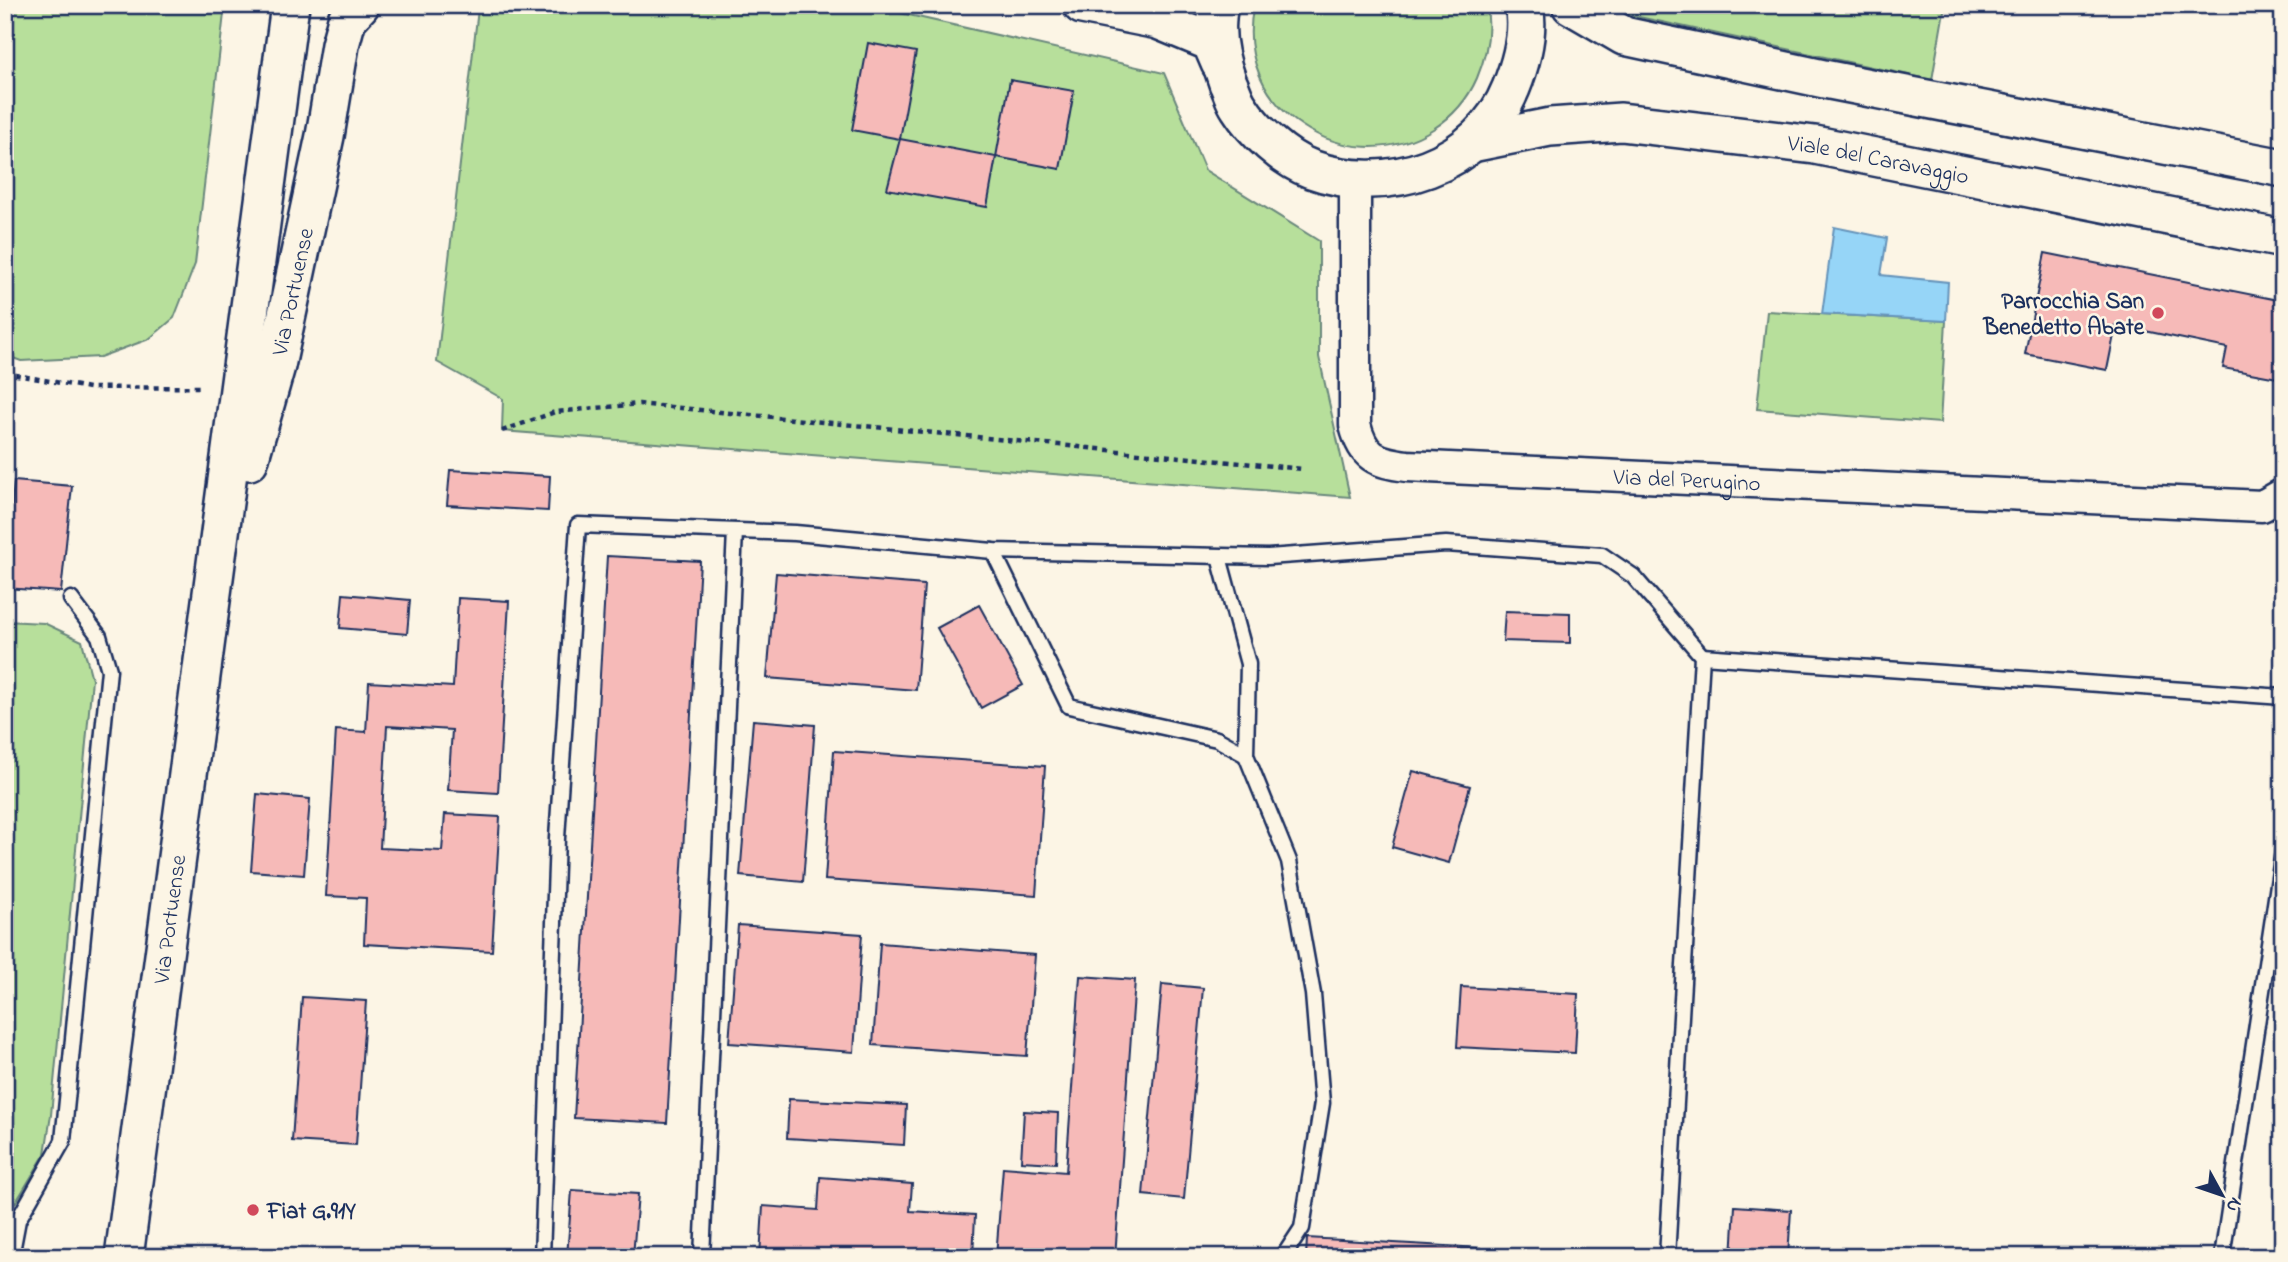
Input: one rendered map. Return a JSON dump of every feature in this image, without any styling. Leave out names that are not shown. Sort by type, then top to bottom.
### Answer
[{"type":"street","name":"Via Portuense","points":[[124,1257],[290,5]]},
{"type":"street","name":"Via Portuense","points":[[215,580],[276,366],[346,19],[360,5]]},
{"type":"street","points":[[1082,5],[1158,20],[1211,42],[1238,106],[1269,143],[1309,168],[1355,180],[1393,179],[1430,169],[1472,143],[1504,105],[1522,59],[1524,5]]},
{"type":"street","points":[[1219,5],[1216,17],[1220,63]]},
{"type":"street","points":[[1571,5],[1624,36],[1824,79],[2283,168]]},
{"type":"street","name":"Viale del Caravaggio","points":[[1472,143],[1550,127],[1622,122],[1815,145],[2283,239]]},
{"type":"street","name":"Via del Perugino","points":[[1355,180],[1355,425],[1366,452],[1378,460],[1407,466],[2262,506],[2283,494]]},
{"type":"lane","points":[[542,1257],[557,838],[578,525],[795,533],[993,551],[1268,557],[1446,544],[1602,555],[1633,576],[1702,656],[1667,1257]]},
{"type":"lane","points":[[702,1257],[735,531]]},
{"type":"lane","points":[[993,551],[1069,706],[1217,739],[1246,755]]},
{"type":"lane","points":[[1219,557],[1248,664],[1246,755],[1289,861],[1313,994],[1322,1103],[1302,1228],[1283,1257]]},
{"type":"lane","points":[[11,1257],[18,1220],[63,1141],[109,670],[99,636],[71,600]]},
{"type":"lane","points":[[1702,656],[2283,696]]},
{"type":"lane","points":[[2222,1257],[2283,851]]},
{"type":"path","points":[[5,373],[89,388],[240,386]]},
{"type":"path","points":[[502,431],[555,412],[639,404],[1303,469]]},
{"type":"green space","points":[[5,5],[225,5],[195,264],[174,318],[149,339],[100,357],[21,361],[5,355]]},
{"type":"green space","points":[[481,5],[865,5],[1164,73],[1205,170],[1319,241],[1319,357],[1350,497],[502,431],[503,399],[437,362],[478,9]]},
{"type":"green space","points":[[1254,5],[1486,5],[1488,42],[1473,86],[1447,119],[1433,129],[1399,143],[1365,147],[1332,140],[1302,126],[1277,103],[1260,75],[1251,42]]},
{"type":"green space","points":[[1607,5],[1945,5],[1932,80],[1625,14]]},
{"type":"green space","points":[[1767,311],[1946,321],[1940,423],[1757,409]]},
{"type":"green space","points":[[5,621],[44,623],[82,641],[92,679],[51,1115],[45,1154],[16,1202],[5,1210]]},
{"type":"water","points":[[1834,227],[1887,238],[1881,275],[1948,282],[1946,321],[1822,314]]},
{"type":"building","points":[[868,43],[916,52],[900,139],[852,130]]},
{"type":"building","points":[[1010,80],[1074,91],[1060,169],[996,157]]},
{"type":"building","points":[[900,139],[996,157],[987,207],[887,189]]},
{"type":"building","name":"Parrocchia San Benedetto Abate","points":[[2045,253],[2283,301],[2283,379],[2223,368],[2227,348],[2116,325],[2107,370],[2025,354]]},
{"type":"building","points":[[450,470],[550,476],[548,511],[447,505]]},
{"type":"building","points":[[14,481],[72,486],[61,592],[5,588]]},
{"type":"building","points":[[607,556],[700,561],[667,1123],[574,1118]]},
{"type":"building","points":[[776,573],[924,585],[916,690],[767,678]]},
{"type":"building","points":[[343,594],[410,600],[407,634],[340,628]]},
{"type":"building","points":[[458,598],[509,601],[498,793],[448,790],[452,730],[387,726],[380,848],[442,851],[445,814],[500,817],[492,951],[364,944],[366,898],[326,896],[336,730],[366,732],[369,682],[453,687]]},
{"type":"building","points":[[979,605],[1023,685],[981,708],[937,628]]},
{"type":"building","points":[[1505,611],[1570,613],[1570,643],[1503,641]]},
{"type":"building","points":[[753,720],[815,725],[803,882],[740,876]]},
{"type":"building","points":[[834,751],[1045,766],[1036,895],[825,880]]},
{"type":"building","points":[[1413,771],[1470,786],[1449,863],[1392,847]]},
{"type":"building","points":[[257,794],[310,799],[304,875],[251,871]]},
{"type":"building","points":[[738,925],[862,934],[854,1052],[729,1043]]},
{"type":"building","points":[[880,943],[1035,955],[1027,1056],[873,1045]]},
{"type":"building","points":[[1080,976],[1135,980],[1115,1257],[996,1257],[1003,1167],[1066,1172]]},
{"type":"building","points":[[1162,984],[1203,988],[1184,1199],[1143,1195]]},
{"type":"building","points":[[1461,987],[1578,994],[1575,1053],[1457,1047]]},
{"type":"building","points":[[302,997],[366,1001],[356,1145],[292,1141]]},
{"type":"building","points":[[789,1099],[906,1105],[904,1145],[787,1138]]},
{"type":"building","points":[[1024,1111],[1058,1113],[1056,1163],[1021,1161]]},
{"type":"building","points":[[820,1177],[912,1184],[910,1211],[975,1215],[973,1257],[760,1257],[763,1206],[818,1210]]},
{"type":"building","points":[[572,1190],[638,1194],[633,1257],[567,1257]]},
{"type":"building","points":[[1735,1206],[1791,1210],[1788,1257],[1732,1257]]},
{"type":"building","points":[[1307,1238],[1480,1248],[1480,1257],[1306,1257]]},
{"type":"place","name":"Parrocchia San Benedetto Abate","points":[[2158,313]]},
{"type":"place","name":"Fiat G.91Y","points":[[253,1210]]}]
